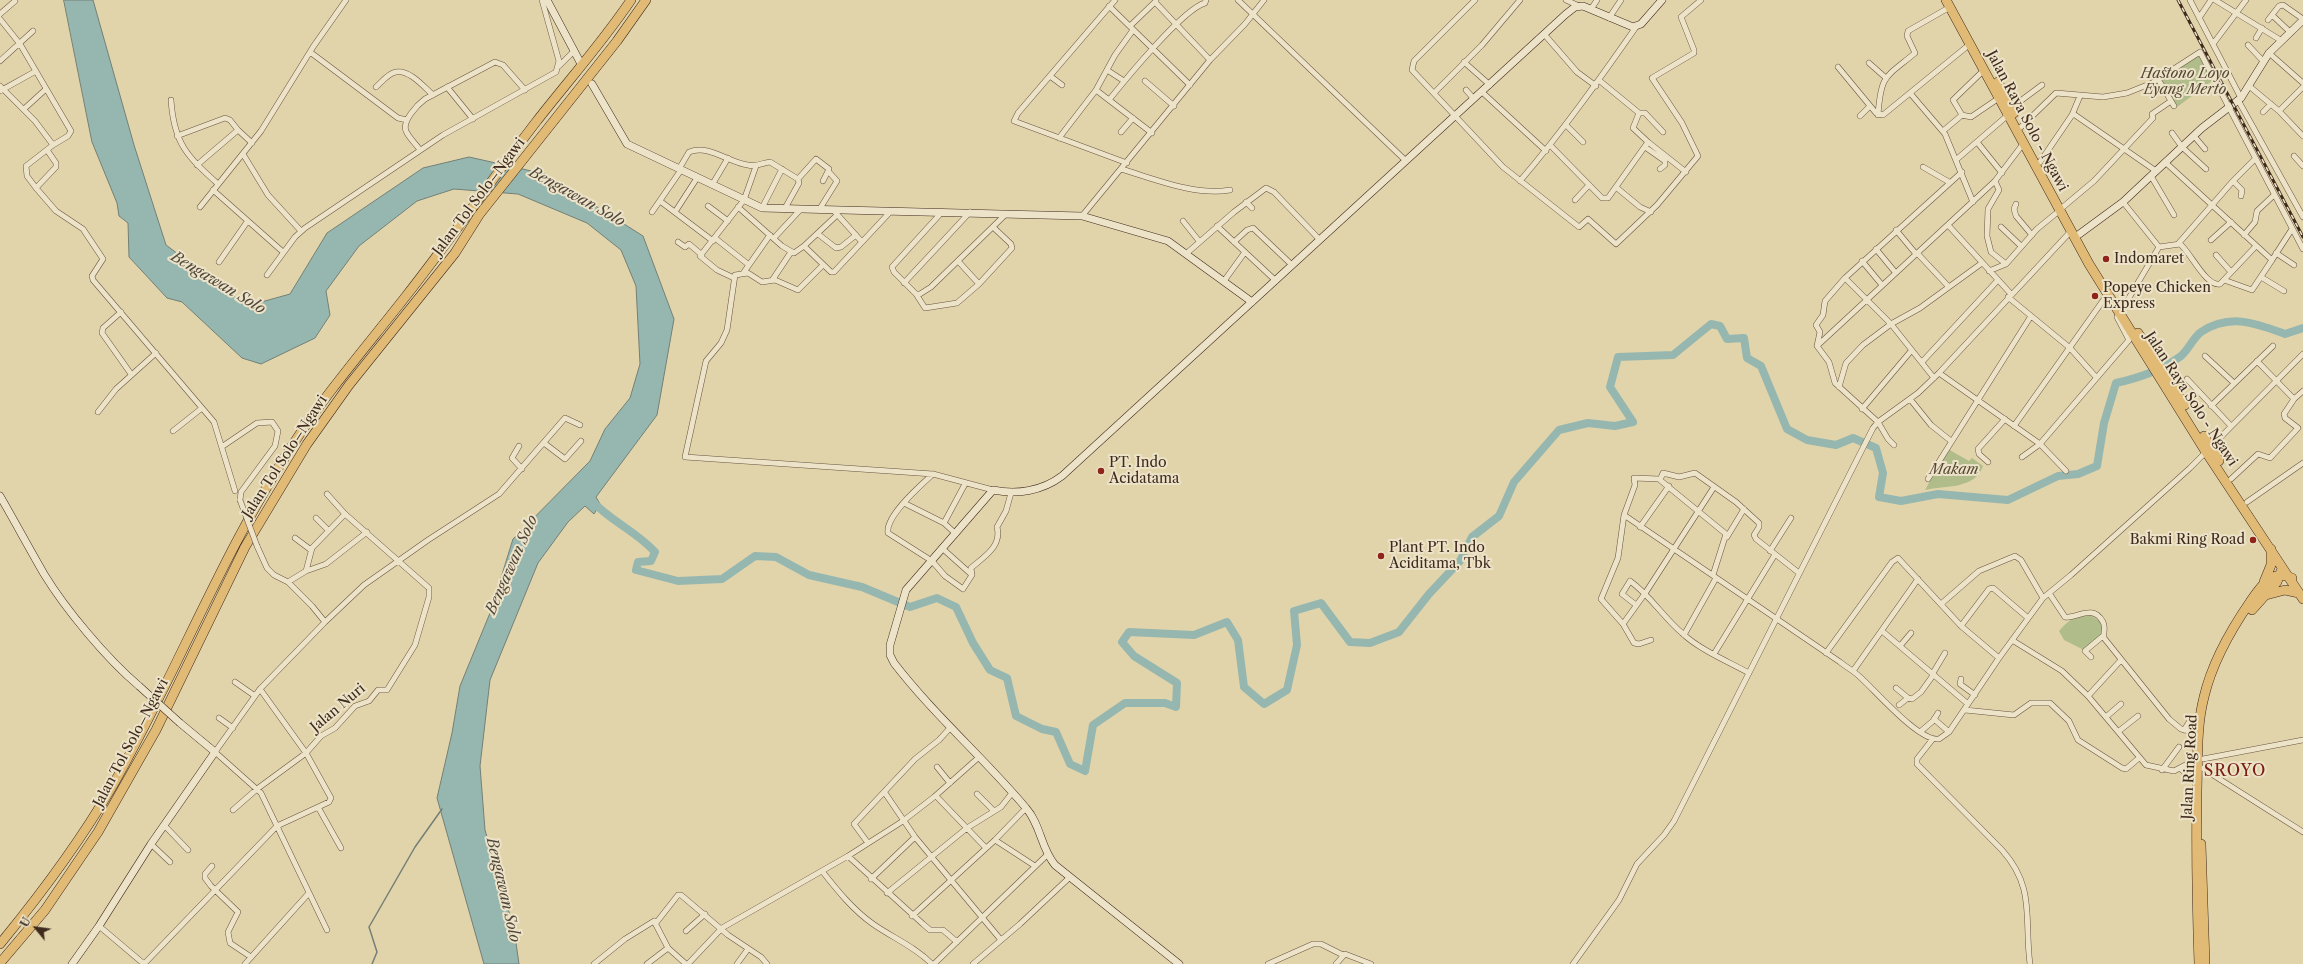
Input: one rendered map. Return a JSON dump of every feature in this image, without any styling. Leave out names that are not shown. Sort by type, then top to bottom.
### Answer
[{"type":"highway","name":"Jalan Tol Solo–Ngawi","points":[[0,944],[56,873],[114,784],[183,650],[234,543],[293,444],[340,379],[444,246],[557,96],[588,59],[631,0]]},
{"type":"highway","name":"Jalan Tol Solo–Ngawi","points":[[0,963],[67,879],[130,777],[180,682],[245,547],[307,444],[349,385],[454,253],[479,216],[618,41],[646,0]]},
{"type":"highway","name":"Jalan Raya Solo - Ngawi","points":[[1950,2],[1970,44],[1999,98],[2021,127],[2040,162],[2061,209]]},
{"type":"highway","name":"Jalan Raya Solo - Ngawi","points":[[1950,2],[2010,112],[2023,144],[2075,233],[2123,308],[2164,378],[2271,549],[2282,560]]},
{"type":"highway","name":"Jalan Raya Solo - Ngawi","points":[[2075,233],[2106,296],[2153,360]]},
{"type":"highway","name":"Jalan Raya Solo - Ngawi","points":[[2208,449],[2231,478],[2247,502],[2302,594]]},
{"type":"highway","points":[[2271,549],[2271,565],[2261,592],[2279,590],[2302,594]]},
{"type":"highway","points":[[2282,560],[2280,575],[2294,579]]},
{"type":"highway","name":"Jalan Ring Road","points":[[2198,964],[2195,861],[2199,822],[2201,762],[2198,733],[2206,690],[2217,659],[2232,631],[2261,592],[2277,582],[2280,575]]},
{"type":"highway","name":"Jalan Ring Road","points":[[2205,964],[2197,785],[2207,710],[2218,673],[2244,621],[2261,592]]},
{"type":"street","points":[[200,207],[212,190],[252,143],[276,110],[310,52],[346,0]]},
{"type":"street","points":[[542,0],[559,66]]},
{"type":"street","points":[[547,0],[580,62]]},
{"type":"street","points":[[1115,0],[1018,113],[1014,121],[1059,138],[1124,166],[1176,185],[1219,192],[1230,190]]},
{"type":"street","points":[[1109,100],[1124,81],[1177,24],[1200,2],[1205,3],[1206,0]]},
{"type":"street","points":[[1238,0],[1405,160]]},
{"type":"street","points":[[1082,216],[1152,133],[1210,60],[1253,15],[1264,0]]},
{"type":"street","points":[[1475,0],[1412,64],[1414,72],[1492,156],[1520,181],[1579,227],[1588,219],[1614,244],[1619,243],[1651,212],[1698,156],[1682,123],[1652,78],[1694,52],[1681,17],[1701,0]]},
{"type":"street","points":[[1434,93],[1482,45],[1520,0]]},
{"type":"street","points":[[1566,0],[1579,6],[1591,9],[1628,27],[1636,27]]},
{"type":"street","points":[[1591,9],[1597,0]]},
{"type":"street","points":[[1609,18],[1621,0]]},
{"type":"street","points":[[1520,181],[1551,146],[1598,84],[1636,27],[1662,0]]},
{"type":"street","points":[[2190,0],[2239,99],[2301,216],[2303,217]]},
{"type":"street","points":[[2199,18],[2211,0]]},
{"type":"street","points":[[2215,0],[2282,41]]},
{"type":"street","points":[[2213,44],[2246,0]]},
{"type":"street","points":[[0,14],[15,1]]},
{"type":"street","points":[[1059,138],[1096,90],[1132,28],[1156,1],[1210,60]]},
{"type":"street","points":[[1878,115],[1880,89],[1886,78],[1899,64],[1915,53],[1907,36],[1908,31],[1950,2]]},
{"type":"street","points":[[1573,964],[1619,900],[1637,864],[1674,821],[1863,446],[1878,422],[1910,399],[1934,378],[2010,296],[2075,233],[2123,202],[2194,136],[2239,99],[2249,86],[2263,61],[2303,20],[2282,5],[2268,20]]},
{"type":"street","points":[[1109,6],[1190,85]]},
{"type":"street","points":[[800,210],[772,237],[744,272],[737,274],[734,278],[727,330],[721,343],[706,361],[685,457],[933,474],[965,484],[993,490],[1011,493],[1029,491],[1058,479],[1276,281],[1405,160],[1456,116],[1566,14],[1579,6]]},
{"type":"street","points":[[2272,15],[2290,32]]},
{"type":"street","points":[[0,19],[20,44],[71,131],[70,135],[53,145],[25,169],[26,176],[61,215],[72,220],[85,231],[103,260],[92,276],[93,280],[216,424],[234,490]]},
{"type":"street","points":[[549,24],[557,19]]},
{"type":"street","points":[[2256,38],[2262,28]]},
{"type":"street","points":[[0,61],[33,31]]},
{"type":"street","points":[[1544,34],[1577,72],[1598,84],[1639,113],[1645,113],[1663,132]]},
{"type":"street","points":[[1878,115],[1886,113],[1970,44]]},
{"type":"street","points":[[2248,45],[2263,61]]},
{"type":"street","points":[[267,275],[283,252],[301,231],[443,135],[552,75],[574,50]]},
{"type":"street","points":[[310,52],[398,118],[407,120]]},
{"type":"street","points":[[2021,127],[2056,93],[2102,97],[2119,95],[2146,87],[2200,52],[2228,109],[2303,249]]},
{"type":"street","points":[[2269,54],[2303,83]]},
{"type":"street","points":[[420,150],[406,132],[407,120],[421,102],[432,95],[480,68],[498,62],[505,67],[525,90]]},
{"type":"street","points":[[1464,62],[1490,85]]},
{"type":"street","points":[[1869,62],[1886,78]]},
{"type":"street","points":[[1838,66],[1878,115]]},
{"type":"street","points":[[1107,70],[1124,81]]},
{"type":"street","points":[[1984,70],[1953,100],[1962,115],[1971,117],[1999,98]]},
{"type":"street","points":[[36,71],[1,89],[24,109],[53,145]]},
{"type":"street","points":[[376,87],[390,74],[403,72],[421,83],[432,95]]},
{"type":"street","points":[[1050,76],[1062,85]]},
{"type":"street","points":[[2158,80],[2174,106]]},
{"type":"street","points":[[1145,81],[1174,106]]},
{"type":"street","points":[[592,84],[626,143],[762,208],[835,212],[970,212],[1082,216],[1164,240],[1187,253],[1252,302]]},
{"type":"street","points":[[1957,159],[2042,85]]},
{"type":"street","points":[[2249,86],[2279,111],[2302,134]]},
{"type":"street","points":[[447,87],[473,119]]},
{"type":"street","points":[[2279,111],[2303,87]]},
{"type":"street","points":[[24,109],[46,88]]},
{"type":"street","points":[[1096,90],[1152,133]]},
{"type":"street","points":[[1466,90],[1474,99]]},
{"type":"street","points":[[1482,92],[1546,151]]},
{"type":"street","points":[[1910,92],[1943,131],[1957,159],[1973,202]]},
{"type":"street","points":[[2040,162],[2072,115],[2080,96]]},
{"type":"street","points":[[171,100],[173,126],[186,153],[197,166],[218,184]]},
{"type":"street","points":[[1989,271],[2006,264],[2032,235],[2094,181],[2153,118],[2152,114],[2171,101]]},
{"type":"street","points":[[2263,112],[2271,104]]},
{"type":"street","points":[[1860,116],[1870,106]]},
{"type":"street","points":[[1639,113],[1633,128],[1686,172]]},
{"type":"street","points":[[1943,131],[1962,115]]},
{"type":"street","points":[[2072,115],[2079,116],[2124,148],[2154,174],[2174,215]]},
{"type":"street","points":[[177,136],[225,118],[230,120],[252,143]]},
{"type":"street","points":[[1121,132],[1133,118]]},
{"type":"street","points":[[1566,125],[1583,142]]},
{"type":"street","points":[[197,166],[238,130]]},
{"type":"street","points":[[2172,133],[2182,147],[2206,169]]},
{"type":"street","points":[[2194,136],[2205,149]]},
{"type":"street","points":[[1551,146],[1604,199],[1608,198],[1617,188],[1648,142]]},
{"type":"street","points":[[1977,142],[2002,173]]},
{"type":"street","points":[[1817,346],[1895,272],[1995,181],[2023,144]]},
{"type":"street","points":[[1645,147],[1666,163],[1660,170]]},
{"type":"street","points":[[36,188],[56,167],[56,163],[47,150]]},
{"type":"street","points":[[652,212],[680,170],[690,151],[706,151],[747,165],[756,166],[770,162],[798,179]]},
{"type":"street","points":[[243,154],[268,195],[301,231]]},
{"type":"street","points":[[2294,156],[2303,166]]},
{"type":"street","points":[[712,185],[728,158]]},
{"type":"street","points":[[784,210],[799,183],[798,179],[815,159],[829,169],[828,171],[837,181],[819,210]]},
{"type":"street","points":[[2159,247],[2178,244],[2232,181],[2255,159]]},
{"type":"street","points":[[2165,162],[2272,260]]},
{"type":"street","points":[[734,278],[700,258],[744,200],[756,166]]},
{"type":"street","points":[[1923,167],[1949,182]]},
{"type":"street","points":[[762,208],[782,169]]},
{"type":"street","points":[[823,181],[828,171]]},
{"type":"street","points":[[1894,445],[1888,439],[1878,422],[1862,409],[1839,387],[1833,379],[1829,362],[1817,346],[1820,332],[1816,325],[1823,315],[1824,302],[1845,278],[1896,230],[1962,172]]},
{"type":"street","points":[[675,212],[697,178]]},
{"type":"street","points":[[1995,181],[1999,190],[1988,209],[1987,236],[1991,252],[2006,264]]},
{"type":"street","points":[[2232,181],[2242,190],[2242,196]]},
{"type":"street","points":[[1575,200],[1589,185]]},
{"type":"street","points":[[1617,188],[1640,207],[1651,212]]},
{"type":"street","points":[[212,190],[283,252]]},
{"type":"street","points":[[1187,253],[1217,226],[1263,190],[1271,190],[1320,240]]},
{"type":"street","points":[[2244,235],[2256,222],[2257,210],[2274,195]]},
{"type":"street","points":[[660,201],[749,264]]},
{"type":"street","points":[[1246,202],[1252,208]]},
{"type":"street","points":[[2123,202],[2159,247]]},
{"type":"street","points":[[2016,204],[2014,211],[2016,216],[2032,235]]},
{"type":"street","points":[[708,206],[728,221]]},
{"type":"street","points":[[738,207],[791,252],[796,252],[818,234],[835,212]]},
{"type":"street","points":[[804,246],[824,265],[834,272],[891,211]]},
{"type":"street","points":[[835,212],[862,242]]},
{"type":"street","points":[[942,212],[893,264],[892,269],[916,294],[923,307],[931,308],[957,303],[980,284],[1012,248],[1012,244],[993,227]]},
{"type":"street","points":[[904,283],[970,212]]},
{"type":"street","points":[[916,294],[920,294],[931,287],[1006,213]]},
{"type":"street","points":[[1183,221],[1199,241]]},
{"type":"street","points":[[219,262],[247,222]]},
{"type":"street","points":[[2211,240],[2231,222]]},
{"type":"street","points":[[1948,225],[1998,280],[2010,296],[2031,316],[2070,348],[2096,377]]},
{"type":"street","points":[[1217,226],[1276,281]]},
{"type":"street","points":[[2001,227],[2021,246]]},
{"type":"street","points":[[1234,242],[1249,228],[1253,228],[1292,265]]},
{"type":"street","points":[[2224,280],[2252,290],[2292,229]]},
{"type":"street","points":[[1896,230],[1916,254],[1948,286]]},
{"type":"street","points":[[818,234],[834,248],[838,248],[856,235]]},
{"type":"street","points":[[678,242],[685,247],[689,244],[702,255]]},
{"type":"street","points":[[2178,244],[2186,251],[2208,281],[2217,285],[2224,280],[2256,246]]},
{"type":"street","points":[[2123,308],[2159,247]]},
{"type":"street","points":[[1876,249],[1895,272]]},
{"type":"street","points":[[744,272],[764,283],[773,279],[791,252]]},
{"type":"street","points":[[1224,281],[1245,252]]},
{"type":"street","points":[[2276,253],[2294,265]]},
{"type":"street","points":[[2216,256],[2231,272]]},
{"type":"street","points":[[958,261],[980,284]]},
{"type":"street","points":[[1862,261],[1882,285]]},
{"type":"street","points":[[1839,387],[1847,360],[1867,342],[1891,324],[1920,308],[1948,286],[1982,263]]},
{"type":"street","points":[[773,279],[800,290],[824,265]]},
{"type":"street","points":[[2261,276],[2284,291]]},
{"type":"street","points":[[1845,278],[1891,324],[1934,378]]},
{"type":"street","points":[[1922,362],[1998,280]]},
{"type":"street","points":[[2014,426],[2106,296],[2129,339],[2040,444],[2022,457]]},
{"type":"street","points":[[121,312],[104,326],[101,332],[131,374]]},
{"type":"street","points":[[1928,479],[1950,441],[2031,316]]},
{"type":"street","points":[[2211,406],[2273,346]]},
{"type":"street","points":[[1862,409],[1911,351]]},
{"type":"street","points":[[98,412],[116,389],[156,353]]},
{"type":"street","points":[[2030,964],[2026,894],[2020,876],[2005,854],[1917,764],[1917,759],[1932,740],[1943,738],[1949,732],[1999,658],[2043,598],[2082,566],[2190,468],[2303,354]]},
{"type":"street","points":[[2205,356],[2234,383]]},
{"type":"street","points":[[2256,361],[2294,399]]},
{"type":"street","points":[[1939,373],[2040,444],[2066,472]]},
{"type":"street","points":[[2187,379],[2211,406],[2232,426]]},
{"type":"street","points":[[2231,478],[2258,454],[2270,458],[2298,428],[2284,416],[2294,399],[2303,391]]},
{"type":"street","points":[[1910,399],[1932,425],[1950,441]]},
{"type":"street","points":[[173,431],[202,408]]},
{"type":"street","points":[[72,964],[99,926],[151,844],[260,689],[325,622],[364,585],[428,540],[493,499],[522,469],[565,418],[580,425]]},
{"type":"street","points":[[1988,462],[1979,454],[1978,449],[2005,419]]},
{"type":"street","points":[[223,446],[257,423],[272,422],[278,431],[275,446],[241,492],[240,500],[267,568],[274,575],[288,582],[312,606],[325,622]]},
{"type":"street","points":[[544,443],[565,459],[581,441]]},
{"type":"street","points":[[519,446],[512,458],[522,469]]},
{"type":"street","points":[[2247,502],[2303,463]]},
{"type":"street","points":[[1659,479],[1664,473],[1679,477],[1693,472],[1744,509],[1759,524],[1755,538],[1774,556],[1799,573]]},
{"type":"street","points":[[933,474],[904,502],[889,525],[888,533],[932,561],[945,576],[963,589],[972,575],[972,568],[985,559],[998,537],[997,527],[1006,511],[1011,493]]},
{"type":"street","points":[[1651,640],[1643,644],[1634,643],[1623,624],[1601,599],[1618,558],[1624,515],[1634,485],[1634,478],[1659,479],[1724,532],[1727,537]]},
{"type":"street","points":[[944,523],[965,484]]},
{"type":"street","points":[[1640,527],[1669,486]]},
{"type":"street","points":[[1623,624],[1646,592],[1714,487]]},
{"type":"street","points":[[993,490],[908,588],[902,600],[890,645],[892,659],[950,728],[1026,808],[1036,825],[1047,855],[1070,878],[1179,964]]},
{"type":"street","points":[[327,494],[345,514],[400,561]]},
{"type":"street","points":[[0,496],[44,574],[62,599],[116,666],[180,723],[216,752],[257,789],[265,799],[327,930]]},
{"type":"street","points":[[904,502],[944,523],[956,534]]},
{"type":"street","points":[[1684,635],[1715,576],[1727,537],[1744,509]]},
{"type":"street","points":[[306,571],[311,550],[328,530],[345,514]]},
{"type":"street","points":[[1624,515],[1673,550],[1715,576],[1853,671],[1895,711],[1932,740]]},
{"type":"street","points":[[316,518],[328,530]]},
{"type":"street","points":[[1770,551],[1791,518]]},
{"type":"street","points":[[288,582],[306,571],[326,564],[366,532]]},
{"type":"street","points":[[295,538],[311,550]]},
{"type":"street","points":[[943,549],[972,575]]},
{"type":"street","points":[[1714,654],[1774,556]]},
{"type":"street","points":[[1941,604],[1979,571],[2015,556],[2021,560],[2043,598]]},
{"type":"street","points":[[1826,653],[1894,560],[1900,559],[1961,626],[1999,658]]},
{"type":"street","name":"Jalan Nuri","points":[[233,810],[257,789],[306,753],[321,736],[335,728],[355,706],[369,701],[378,690],[387,690],[408,658],[417,639],[430,591],[400,561]]},
{"type":"street","points":[[1853,671],[1918,579]]},
{"type":"street","points":[[1636,605],[1622,594],[1630,581],[1646,592],[1662,613],[1684,635],[1714,654],[1749,673]]},
{"type":"street","points":[[1961,626],[1989,589],[1993,588],[2028,618]]},
{"type":"street","points":[[2049,593],[2065,617],[2085,612],[2098,616],[2104,624],[2104,636],[2121,660],[2170,719],[2184,730],[2198,733]]},
{"type":"street","points":[[1882,631],[1968,704]]},
{"type":"street","points":[[1900,646],[1911,633]]},
{"type":"street","points":[[2091,657],[2085,651],[2104,636]]},
{"type":"street","points":[[2012,640],[2062,671],[2088,696],[2119,732],[2138,758],[2146,765],[2162,770],[2174,771],[2201,762],[2303,740]]},
{"type":"street","points":[[1900,705],[1908,698],[1912,699],[1918,694],[1933,674],[1945,653]]},
{"type":"street","points":[[2088,696],[2121,660]]},
{"type":"street","points":[[1961,679],[1960,684],[1974,695]]},
{"type":"street","points":[[235,682],[255,696]]},
{"type":"street","points":[[1896,688],[1908,698]]},
{"type":"street","points":[[99,926],[144,964],[277,826],[329,802],[331,796],[306,753],[260,689]]},
{"type":"street","points":[[1965,710],[2014,715],[2031,703],[2050,703],[2069,721],[2078,740],[2117,765],[2126,769],[2138,758]]},
{"type":"street","points":[[2106,717],[2121,704]]},
{"type":"street","points":[[1920,732],[1934,719],[1938,713]]},
{"type":"street","points":[[2119,732],[2138,716]]},
{"type":"street","points":[[219,718],[233,728]]},
{"type":"street","points":[[1934,719],[1949,732]]},
{"type":"street","points":[[2184,730],[2191,719],[2200,719]]},
{"type":"street","points":[[868,843],[854,825],[915,759],[939,740],[950,728]]},
{"type":"street","points":[[2162,770],[2179,747]]},
{"type":"street","points":[[656,923],[668,948],[687,964],[722,928],[848,856],[903,821],[936,796],[978,758]]},
{"type":"street","points":[[2201,762],[2303,832]]},
{"type":"street","points":[[937,767],[950,783]]},
{"type":"street","points":[[2181,769],[2197,785]]},
{"type":"street","points":[[887,893],[932,858],[967,828],[1003,805],[1012,792]]},
{"type":"street","points":[[885,793],[915,837],[1001,940]]},
{"type":"street","points":[[977,794],[994,811]]},
{"type":"street","points":[[936,796],[986,848]]},
{"type":"street","points":[[318,807],[341,848]]},
{"type":"street","points":[[912,916],[995,840],[1026,808]]},
{"type":"street","points":[[165,826],[188,850]]},
{"type":"street","points":[[871,879],[915,837]]},
{"type":"street","points":[[995,840],[1035,866]]},
{"type":"street","points":[[151,844],[170,862]]},
{"type":"street","points":[[822,870],[842,896],[867,919],[914,948],[933,964],[1047,855]]},
{"type":"street","points":[[848,856],[912,916],[930,930],[943,930],[957,942]]},
{"type":"street","points":[[212,866],[205,876],[216,890],[238,912],[228,932],[230,942],[251,957]]},
{"type":"street","points":[[973,964],[1070,878]]},
{"type":"street","points":[[245,964],[309,893]]},
{"type":"street","points":[[656,923],[680,894],[722,928],[728,935],[764,959],[767,964]]},
{"type":"street","points":[[686,931],[704,914]]},
{"type":"street","points":[[594,964],[625,939],[654,921],[656,923]]},
{"type":"street","points":[[1268,964],[1313,944],[1321,944],[1343,955],[1371,964]]},
{"type":"street","points":[[647,964],[668,948]]},
{"type":"street","points":[[737,964],[748,949]]},
{"type":"street","points":[[1336,964],[1343,955]]},
{"type":"green space","name":"Hastono Loyo Eyang Merto","points":[[2200,55],[2212,81],[2177,107],[2160,80],[2196,56]]},
{"type":"green space","name":"Makam","points":[[1948,449],[1969,461],[1972,458],[1983,466],[1979,474],[1966,483],[1925,490]]},
{"type":"green space","points":[[2091,615],[2102,623],[2102,635],[2084,650],[2064,640],[2059,631],[2067,623],[2073,618]]},
{"type":"water","name":"Bengawan Solo","points":[[64,0],[93,0],[134,145],[166,245],[247,306],[290,294],[327,233],[423,168],[469,157],[545,174],[643,236],[674,319],[657,415],[596,497],[600,504],[594,514],[585,506],[568,522],[538,563],[490,680],[480,766],[485,830],[514,929],[519,964],[484,964],[437,798],[452,733],[460,686],[490,613],[513,539],[590,461],[605,429],[630,398],[640,364],[636,286],[621,250],[587,223],[518,194],[454,189],[417,201],[359,246],[326,291],[330,315],[315,338],[261,364],[242,358],[182,302],[167,298],[129,257],[128,223],[119,216],[117,203],[92,142]]},
{"type":"waterway","points":[[591,500],[606,514],[640,538],[655,552],[651,561],[638,562],[636,570],[678,581],[722,579],[755,556],[776,557],[809,575],[862,587],[910,607],[937,598],[956,607],[973,643],[990,670],[1007,678],[1016,716],[1042,729],[1056,732],[1070,764],[1085,771],[1093,725],[1125,703],[1165,703],[1176,707],[1177,683],[1134,656],[1122,642],[1129,632],[1194,635],[1227,622],[1238,640],[1244,687],[1264,704],[1287,690],[1297,645],[1294,611],[1321,603],[1350,642],[1370,643],[1399,632],[1429,594],[1460,561],[1472,537],[1499,516],[1514,482],[1559,430],[1588,423],[1615,426],[1633,422],[1610,387],[1618,357],[1673,355],[1711,324],[1720,326],[1727,339],[1744,338],[1747,358],[1761,366],[1787,429],[1807,440],[1836,445],[1853,438],[1876,448],[1883,473],[1879,497],[1901,501],[1938,494],[2008,500],[2058,476],[2078,474],[2097,466],[2104,423],[2116,383],[2150,373],[2174,361],[2184,353],[2201,332],[2212,326],[2232,321],[2263,326],[2285,334],[2303,328]]},
{"type":"waterway","points":[[372,964],[377,952],[369,927],[415,847],[442,809]]},
{"type":"railway","points":[[2178,0],[2303,237]]},
{"type":"place","name":"Indomaret","points":[[2106,259]]},
{"type":"place","name":"Popeye Chicken Express","points":[[2095,296]]},
{"type":"place","name":"PT. Indo Acidatama","points":[[1101,471]]},
{"type":"place","name":"Bakmi Ring Road","points":[[2253,540]]},
{"type":"place","name":"Plant PT. Indo Aciditama, Tbk","points":[[1381,556]]},
{"type":"district","name":"SROYO","points":[[2235,771]]}]
